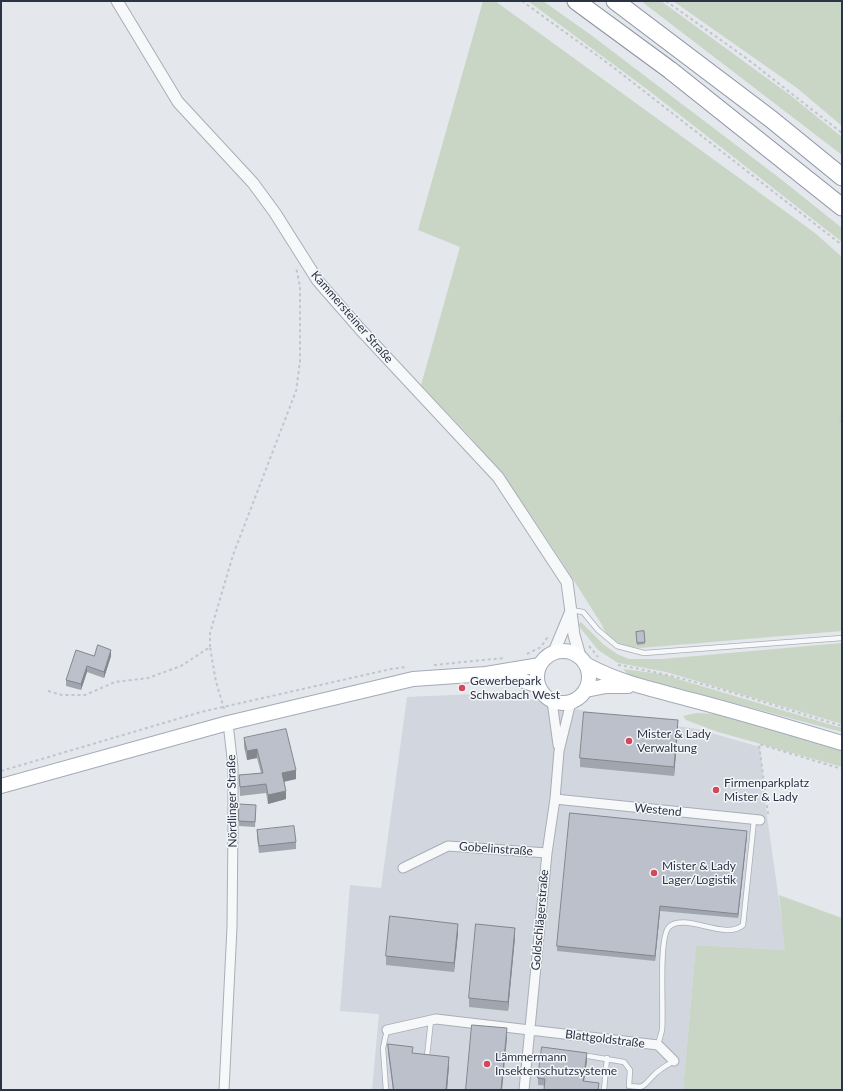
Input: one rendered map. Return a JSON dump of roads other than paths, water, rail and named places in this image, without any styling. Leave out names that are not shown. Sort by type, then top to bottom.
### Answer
[{"type":"highway","points":[[576,1],[670,70],[842,207]]},
{"type":"highway","points":[[615,1],[771,119],[842,177]]},
{"type":"main road","points":[[585,656],[590,674],[589,682],[582,696],[564,704],[552,701],[546,697],[538,686],[537,679],[540,665],[543,660],[554,652],[567,651],[585,656],[601,673],[636,686],[691,699],[842,743]]},
{"type":"main road","points":[[1,786],[228,723],[413,679],[486,674],[540,665]]},
{"type":"main road","points":[[486,674],[513,677],[538,686]]},
{"type":"main road","points":[[586,690],[606,686],[636,686]]},
{"type":"street","name":"Kammersteiner Straße","points":[[117,1],[178,102],[253,183],[275,213],[318,281],[360,329],[498,477],[567,582],[574,635],[585,656]]},
{"type":"street","points":[[554,652],[571,610]]},
{"type":"street","name":"Goldschlägerstraße","points":[[552,701],[559,751]]},
{"type":"street","name":"Goldschlägerstraße","points":[[524,1090],[547,853],[555,799],[559,751],[571,702]]},
{"type":"street","name":"Nördlinger Straße","points":[[224,1090],[231,942],[233,826],[233,767],[228,723]]},
{"type":"street","name":"Westend","points":[[555,799],[757,820]]},
{"type":"street","name":"Gobelinstraße","points":[[403,868],[448,846],[547,853]]},
{"type":"street","name":"Blattgoldstraße","points":[[387,1030],[436,1019],[658,1045],[674,1061]]},
{"type":"lane","points":[[571,610],[583,612],[598,630],[617,646],[644,653],[842,638]]},
{"type":"lane","points":[[658,1045],[662,1030],[663,961],[666,933],[669,927],[676,924],[695,924],[731,931],[738,929],[743,925],[757,820]]},
{"type":"lane","points":[[427,1056],[431,1020]]},
{"type":"lane","points":[[386,1090],[382,1048],[387,1030]]},
{"type":"lane","points":[[578,1055],[607,1058],[624,1062],[630,1070],[629,1088],[641,1088],[648,1084],[653,1075],[674,1061]]},
{"type":"lane","points":[[604,1090],[607,1058]]},
{"type":"place","name":"Gewerbepark Schwabach West","points":[[462,688]]},
{"type":"place","name":"Mister & Lady Verwaltung","points":[[629,741]]},
{"type":"place","name":"Firmenparkplatz Mister & Lady","points":[[716,790]]},
{"type":"place","name":"Mister & Lady Lager/Logistik","points":[[654,873]]},
{"type":"place","name":"Lämmermann Insektenschutzsysteme","points":[[487,1064]]}]
